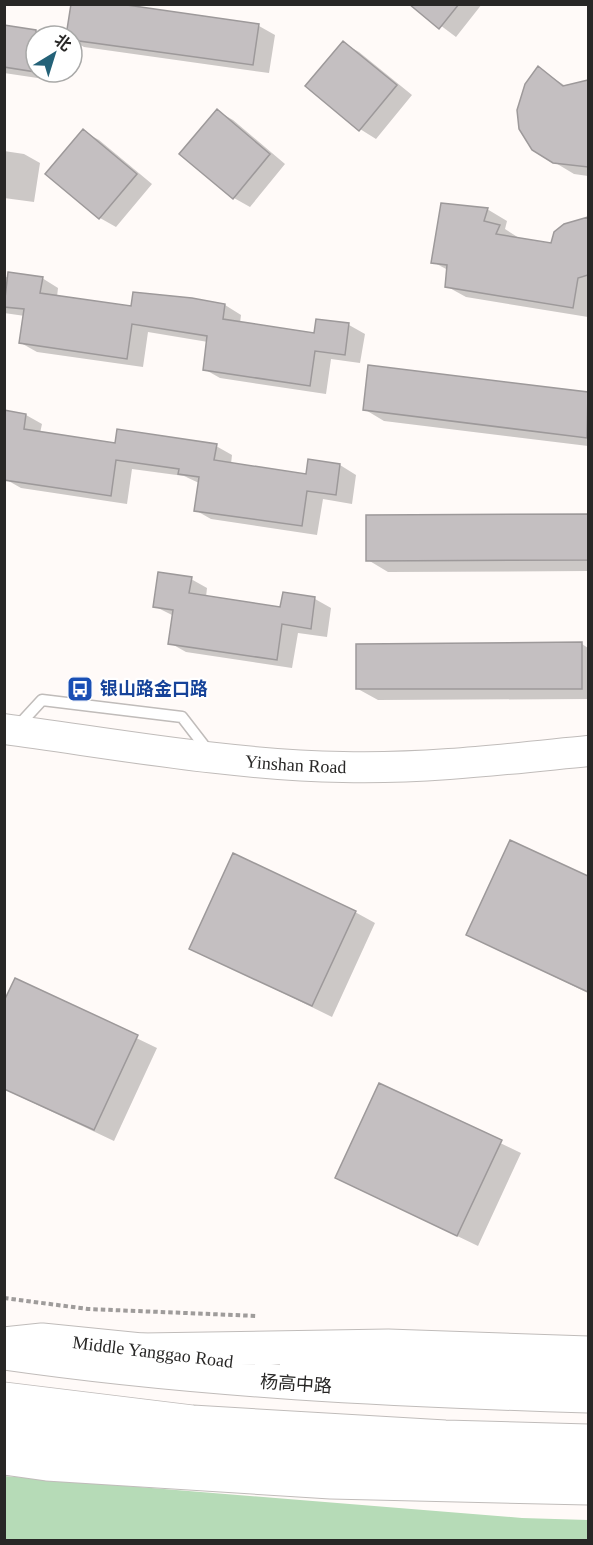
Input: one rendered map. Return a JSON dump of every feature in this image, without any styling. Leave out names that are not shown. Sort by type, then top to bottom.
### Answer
[{"type":"main road","points":[[4,1334],[42,1340]]},
{"type":"main road","name":"Middle Yanggao Road","points":[[4,1344],[42,1340],[282,1368],[588,1375]]},
{"type":"main road","points":[[143,1350],[388,1346],[588,1353]]},
{"type":"main road","name":"杨高中路","points":[[4,1353],[200,1376],[368,1389],[588,1396]]},
{"type":"main road","points":[[4,1399],[192,1422],[445,1437],[588,1441]]},
{"type":"main road","points":[[4,1430],[116,1445],[323,1461],[588,1466]]},
{"type":"main road","points":[[4,1458],[47,1464],[331,1482],[588,1488]]},
{"type":"street","name":"Yinshan Road","points":[[9,730],[213,757],[343,767],[471,763],[588,751]]},
{"type":"green space","points":[[4,1476],[522,1518],[588,1520],[588,1540],[5,1540]]},
{"type":"building","points":[[71,4],[120,4],[259,24],[253,65],[84,42],[84,24],[68,24]]},
{"type":"building","points":[[409,4],[459,4],[439,29]]},
{"type":"building","points":[[4,25],[24,28],[24,70],[4,67]]},
{"type":"building","points":[[343,41],[397,85],[359,131],[305,86]]},
{"type":"building","points":[[538,66],[563,86],[588,80],[588,167],[553,163],[532,150],[519,129],[517,110],[525,84]]},
{"type":"building","points":[[217,109],[270,154],[233,199],[179,154]]},
{"type":"building","points":[[83,129],[137,174],[99,219],[45,174]]},
{"type":"building","points":[[441,203],[488,208],[484,221],[500,225],[496,234],[551,243],[554,232],[564,224],[588,217],[588,275],[578,278],[573,308],[445,287],[447,265],[431,263]]},
{"type":"building","points":[[8,272],[43,277],[40,293],[131,306],[133,292],[192,298],[225,304],[223,319],[314,333],[316,319],[349,323],[345,355],[315,351],[310,386],[203,370],[207,336],[132,324],[127,359],[19,343],[24,309],[4,307]]},
{"type":"building","points":[[368,365],[588,392],[587,438],[363,410]]},
{"type":"building","points":[[4,410],[26,414],[24,429],[115,443],[117,429],[217,444],[214,460],[306,474],[308,459],[340,464],[336,495],[307,491],[302,526],[194,511],[199,477],[178,474],[179,469],[116,460],[111,496],[4,480]]},
{"type":"building","points":[[588,514],[588,560],[366,561],[366,515]]},
{"type":"building","points":[[158,572],[192,577],[189,593],[280,607],[283,592],[315,597],[311,629],[282,624],[277,660],[168,644],[173,610],[153,607]]},
{"type":"building","points":[[582,642],[582,689],[356,689],[356,644]]},
{"type":"building","points":[[510,840],[588,876],[588,992],[466,935]]},
{"type":"building","points":[[233,853],[356,911],[312,1006],[189,949]]},
{"type":"building","points":[[15,978],[138,1035],[94,1130],[4,1089],[4,1001]]},
{"type":"building","points":[[379,1083],[502,1140],[457,1236],[335,1178]]},
{"type":"place","name":"银山路金口路","points":[[80,689]]}]
